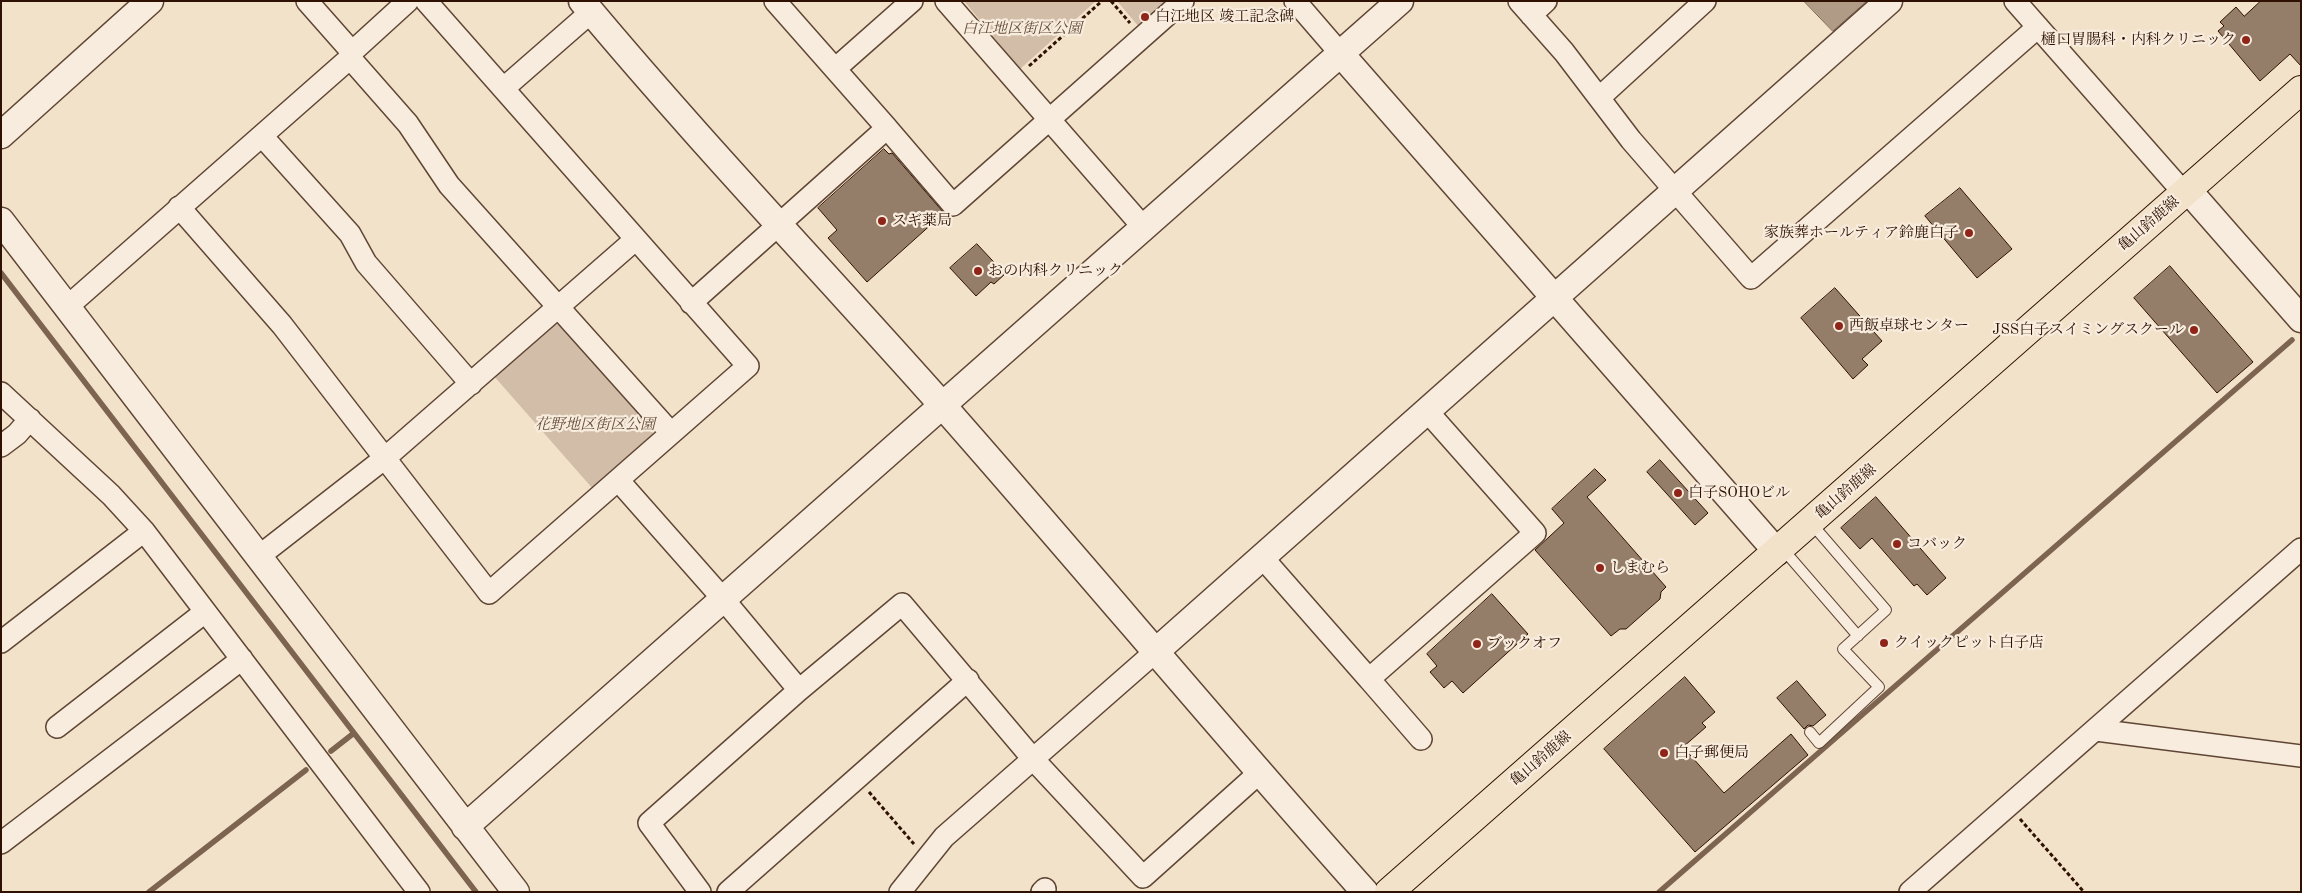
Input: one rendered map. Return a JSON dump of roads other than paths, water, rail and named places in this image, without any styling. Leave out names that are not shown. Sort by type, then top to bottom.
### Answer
[{"type":"main road","name":"亀山鈴鹿線","points":[[1389,892],[1811,523],[2301,90]]},
{"type":"street","points":[[1,135],[150,1]]},
{"type":"street","points":[[307,1],[408,124],[450,185],[671,433]]},
{"type":"street","points":[[67,307],[262,136],[408,1]]},
{"type":"street","points":[[179,208],[282,325],[489,593],[748,366],[426,1]]},
{"type":"street","points":[[776,1],[953,205],[1047,119],[1182,1]]},
{"type":"street","points":[[835,69],[912,1]]},
{"type":"street","points":[[946,1],[1144,228]]},
{"type":"street","points":[[1295,1],[1779,550]]},
{"type":"street","points":[[465,827],[1400,1]]},
{"type":"street","points":[[1599,98],[1706,1]]},
{"type":"street","points":[[900,892],[944,837],[1556,298],[1889,1]]},
{"type":"street","points":[[2015,1],[2301,320]]},
{"type":"street","points":[[1532,6],[1599,98],[1675,192],[1751,278],[2038,27]]},
{"type":"street","points":[[504,88],[586,7],[779,226],[943,406],[1154,653],[1365,892]]},
{"type":"street","points":[[691,303],[887,128]]},
{"type":"street","points":[[262,136],[350,234],[366,263],[471,384]]},
{"type":"street","points":[[1,221],[516,892]]},
{"type":"street","points":[[258,556],[385,458],[560,308],[636,239]]},
{"type":"street","points":[[1,393],[111,495],[144,531],[419,892]]},
{"type":"street","points":[[1370,680],[1535,533],[1427,411]]},
{"type":"street","points":[[1,446],[17,434],[30,419]]},
{"type":"street","points":[[618,480],[724,600],[799,690]]},
{"type":"street","points":[[1,642],[144,531]]},
{"type":"street","points":[[1910,892],[2301,549]]},
{"type":"street","points":[[1261,556],[1421,739]]},
{"type":"street","points":[[700,892],[649,823],[799,690],[902,604],[1033,759],[1142,877],[1259,773]]},
{"type":"street","points":[[57,727],[205,612]]},
{"type":"street","points":[[1,843],[242,659]]},
{"type":"street","points":[[728,892],[968,680]]},
{"type":"street","points":[[2096,730],[2301,756]]},
{"type":"lane","points":[[1810,732],[1819,743],[1879,687],[1843,649],[1886,610],[1811,523]]},
{"type":"lane","points":[[1779,550],[1858,636]]},
{"type":"lane","points":[[1822,724],[1827,729],[1876,683]]},
{"type":"waterway","points":[[1,273],[476,892]]},
{"type":"waterway","points":[[1659,892],[2292,340]]},
{"type":"waterway","points":[[331,751],[354,733]]},
{"type":"waterway","points":[[149,892],[306,770]]},
{"type":"place","name":"白江地区 竣工記念碑","points":[[1145,17]]},
{"type":"place","name":"樋口胃腸科・内科クリニック","points":[[2246,40]]},
{"type":"place","name":"スギ薬局","points":[[882,221]]},
{"type":"place","name":"家族葬ホールティア鈴鹿白子","points":[[1969,233]]},
{"type":"place","name":"おの内科クリニック","points":[[978,271]]},
{"type":"place","name":"西飯卓球センター","points":[[1839,326]]},
{"type":"place","name":"JSS白子スイミングスクール","points":[[2194,330]]},
{"type":"place","name":"白子SOHOビル","points":[[1678,493]]},
{"type":"place","name":"コバック","points":[[1897,544]]},
{"type":"place","name":"しまむら","points":[[1600,568]]},
{"type":"place","name":"クイックピット白子店","points":[[1884,643]]},
{"type":"place","name":"ブックオフ","points":[[1477,644]]},
{"type":"place","name":"白子郵便局","points":[[1664,753]]},
{"type":"park label","name":"白江地区街区公園","points":[[1022,29]]},
{"type":"park label","name":"花野地区街区公園","points":[[595,425]]}]
